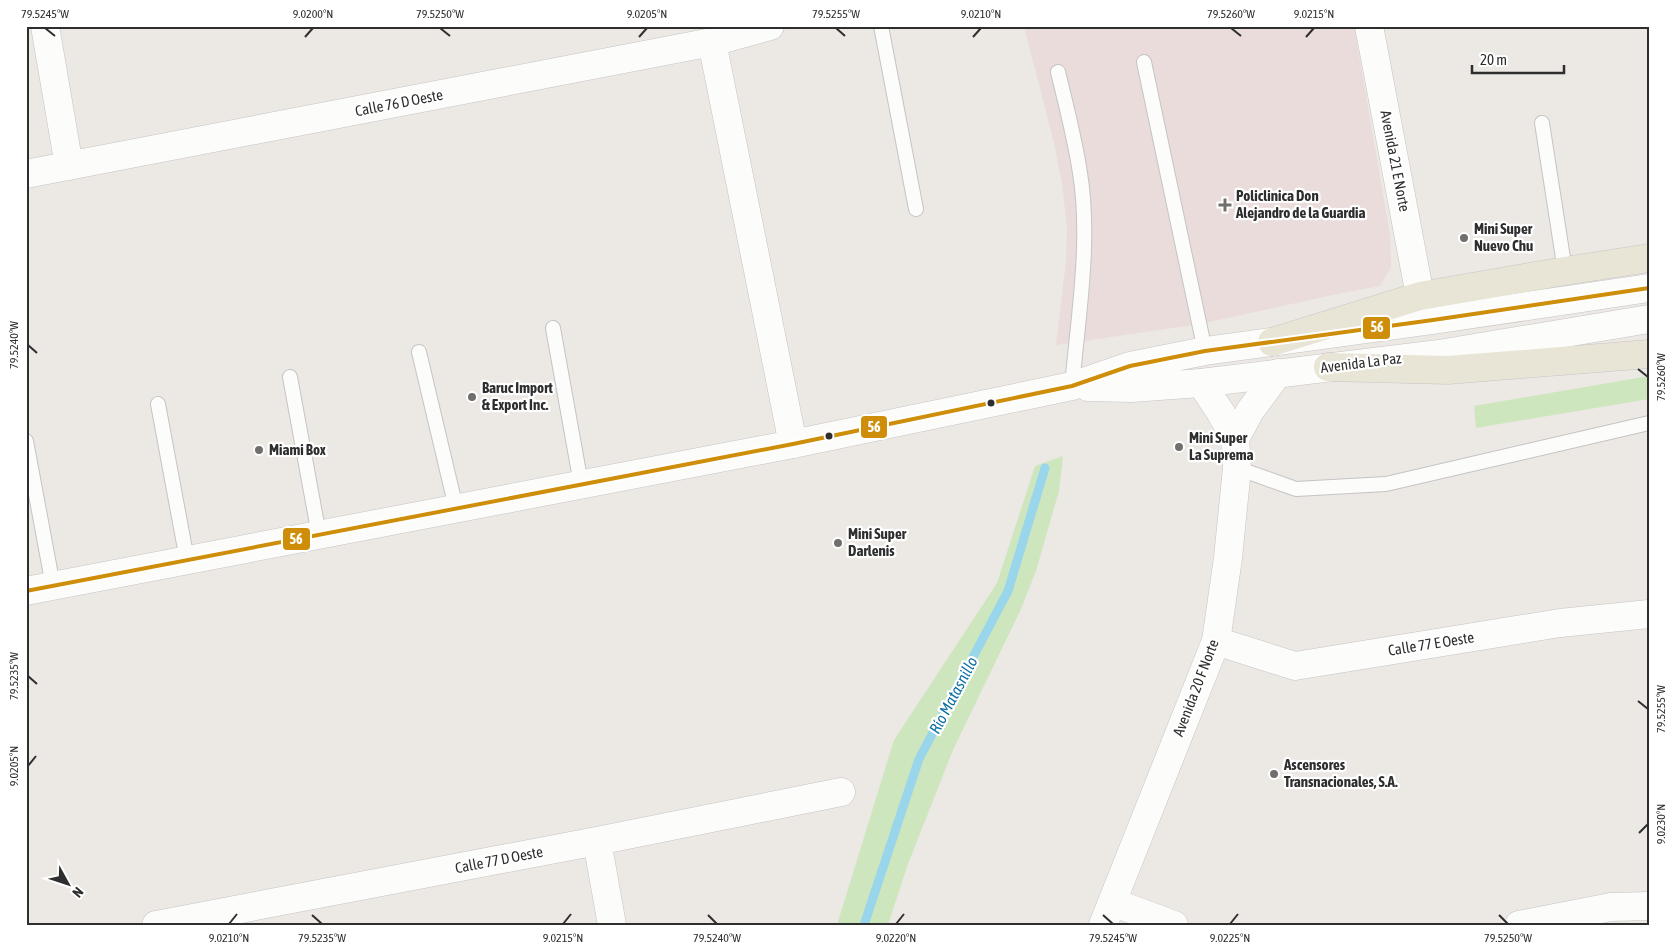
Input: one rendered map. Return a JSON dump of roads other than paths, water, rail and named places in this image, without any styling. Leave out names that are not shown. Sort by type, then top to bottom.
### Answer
[{"type":"main road","points":[[1272,342],[1427,308],[1566,271],[1649,258]]},
{"type":"main road","points":[[1328,367],[1448,370],[1649,354]]},
{"type":"street","points":[[45,26],[69,166]]},
{"type":"street","name":"Calle 76 D Oeste","points":[[26,174],[712,42],[770,26]]},
{"type":"street","name":"Avenida 21 E Norte","points":[[1369,26],[1427,308]]},
{"type":"street","points":[[712,42],[793,444]]},
{"type":"street","points":[[1427,308],[1649,288]]},
{"type":"street","name":"Avenida La Paz","points":[[1072,386],[1130,388],[1201,383],[1439,354],[1649,319]]},
{"type":"street","name":"Avenida La Paz","points":[[26,591],[793,444],[1072,386],[1130,366],[1205,351],[1272,342]]},
{"type":"street","points":[[1235,439],[1250,411],[1278,373]]},
{"type":"street","name":"Avenida 20 F Norte","points":[[1107,913],[1216,641],[1228,558],[1236,468],[1235,439],[1221,413],[1201,383]]},
{"type":"street","name":"Calle 77 E Oeste","points":[[1216,641],[1295,666],[1560,623],[1649,614]]},
{"type":"street","name":"Calle 77 D Oeste","points":[[156,925],[598,841],[841,792]]},
{"type":"street","points":[[598,841],[612,925]]},
{"type":"street","points":[[1519,925],[1611,907],[1649,906]]},
{"type":"street","points":[[1107,913],[1174,925]]},
{"type":"lane","points":[[881,26],[916,208]]},
{"type":"lane","points":[[1144,62],[1205,351]]},
{"type":"lane","points":[[1058,72],[1080,174],[1084,228],[1081,288],[1072,386]]},
{"type":"lane","points":[[1542,123],[1566,271]]},
{"type":"lane","points":[[553,328],[582,484]]},
{"type":"lane","points":[[418,352],[456,508]]},
{"type":"lane","points":[[290,377],[319,535]]},
{"type":"lane","points":[[158,404],[187,560]]},
{"type":"lane","points":[[1236,468],[1296,489],[1386,484],[1649,424]]},
{"type":"lane","points":[[26,442],[53,586]]},
{"type":"waterway","name":"Río Matasnillo","points":[[864,925],[919,759],[1008,591],[1045,468]]},
{"type":"place","name":"Policlinica Don Alejandro de la Guardia","points":[[1225,205]]},
{"type":"place","name":"Mini Super Nuevo Chu","points":[[1464,238]]},
{"type":"place","name":"Baruc Import & Export Inc.","points":[[472,397]]},
{"type":"place","name":"Mini Super La Suprema","points":[[1179,447]]},
{"type":"place","name":"Miami Box","points":[[259,450]]},
{"type":"place","name":"Mini Super Darlenis","points":[[838,543]]},
{"type":"place","name":"Ascensores Transnacionales, S.A.","points":[[1274,774]]}]
